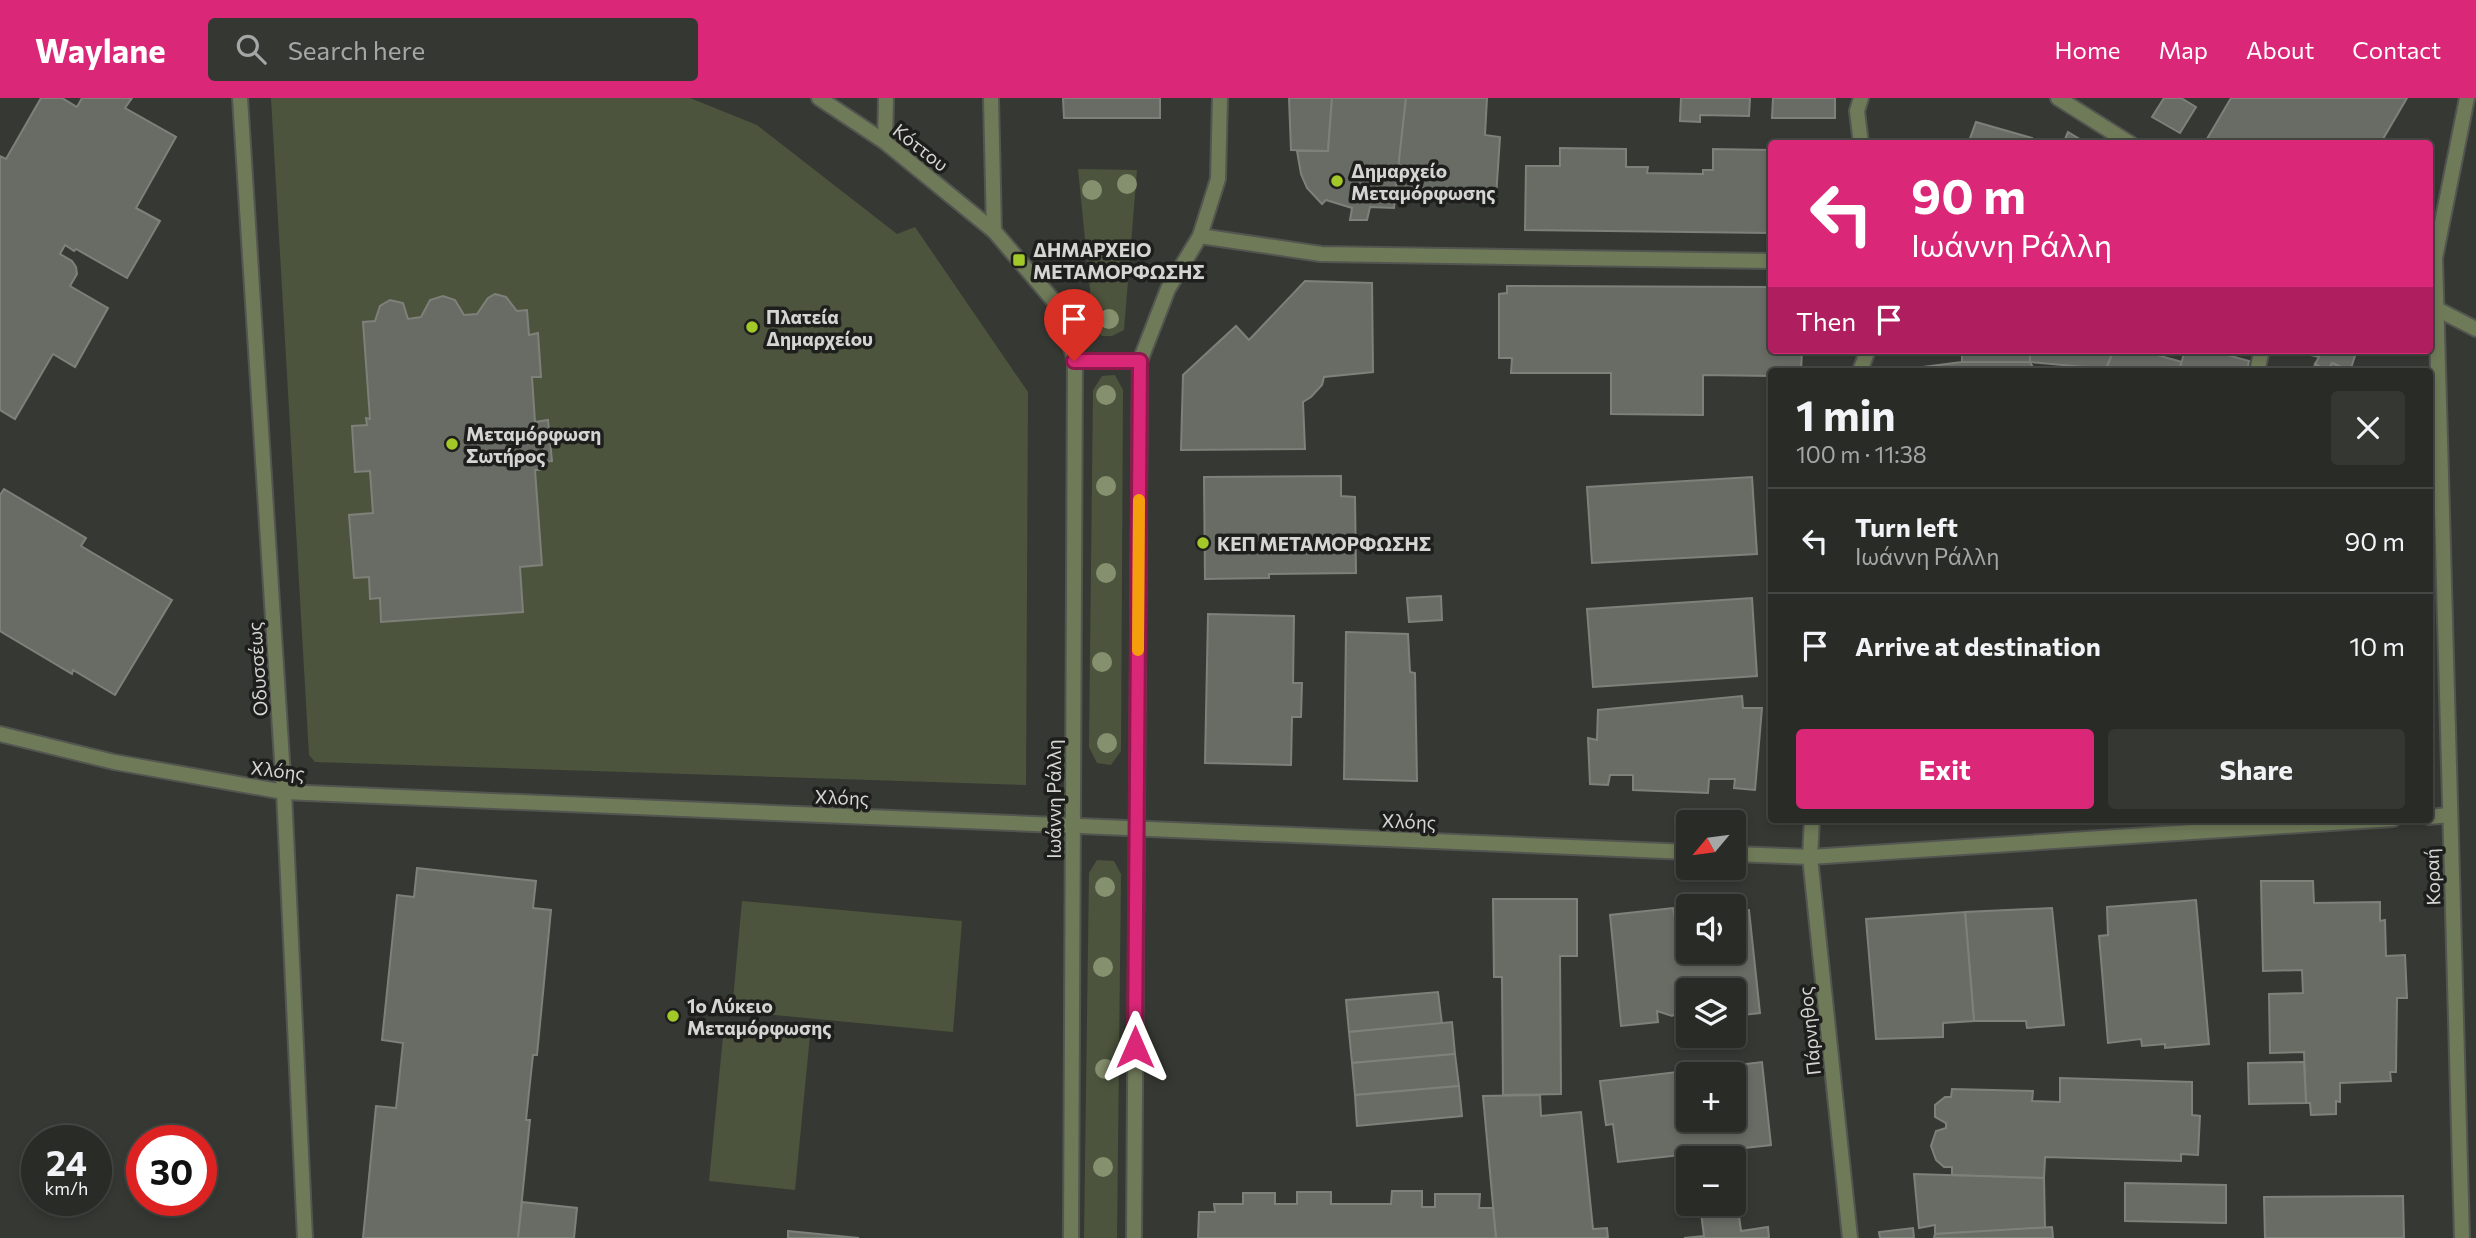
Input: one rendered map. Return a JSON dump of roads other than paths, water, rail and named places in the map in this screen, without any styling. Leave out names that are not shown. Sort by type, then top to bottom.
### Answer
[{"type":"street","name":"Οδυσσέως","points":[[240,98],[284,792],[305,1238]]},
{"type":"street","name":"Κόττου","points":[[819,98],[885,142],[994,231]]},
{"type":"street","points":[[885,142],[886,98]]},
{"type":"street","points":[[991,98],[994,231]]},
{"type":"street","points":[[1134,1238],[1140,361],[1168,289],[1200,236],[1218,179],[1220,98]]},
{"type":"street","points":[[1861,98],[1857,111],[1861,140]]},
{"type":"street","points":[[2058,98],[2125,140]]},
{"type":"street","name":"Κοραή","points":[[2462,1238],[2433,307],[2435,258],[2468,98]]},
{"type":"street","name":"Ιωάννη Ράλλη","points":[[994,231],[1059,307],[1074,361],[1072,1238]]},
{"type":"street","points":[[1200,236],[1321,254],[1768,261]]},
{"type":"street","points":[[2433,307],[2476,329]]},
{"type":"street","points":[[1074,361],[1140,361]]},
{"type":"street","name":"Χλόης","points":[[0,734],[114,762],[284,792],[1676,851]]},
{"type":"street","points":[[2433,817],[2449,815]]},
{"type":"street","name":"Πάρνηθος","points":[[1812,823],[1810,857],[1850,1238]]},
{"type":"street","points":[[1746,854],[1810,857],[2332,823]]},
{"type":"place","name":"Δημαρχείο Μεταμόρφωσης","points":[[1337,181]]},
{"type":"place","name":"ΔΗΜΑΡΧΕΙΟ ΜΕΤΑΜΟΡΦΩΣΗΣ","points":[[1019,260]]},
{"type":"place","name":"Πλατεία Δημαρχείου","points":[[752,327]]},
{"type":"place","name":"Μεταμόρφωση Σωτήρος","points":[[452,444]]},
{"type":"place","name":"ΚΕΠ ΜΕΤΑΜΟΡΦΩΣΗΣ","points":[[1203,543]]},
{"type":"place","name":"1ο Λύκειο Μεταμόρφωσης","points":[[673,1016]]}]
